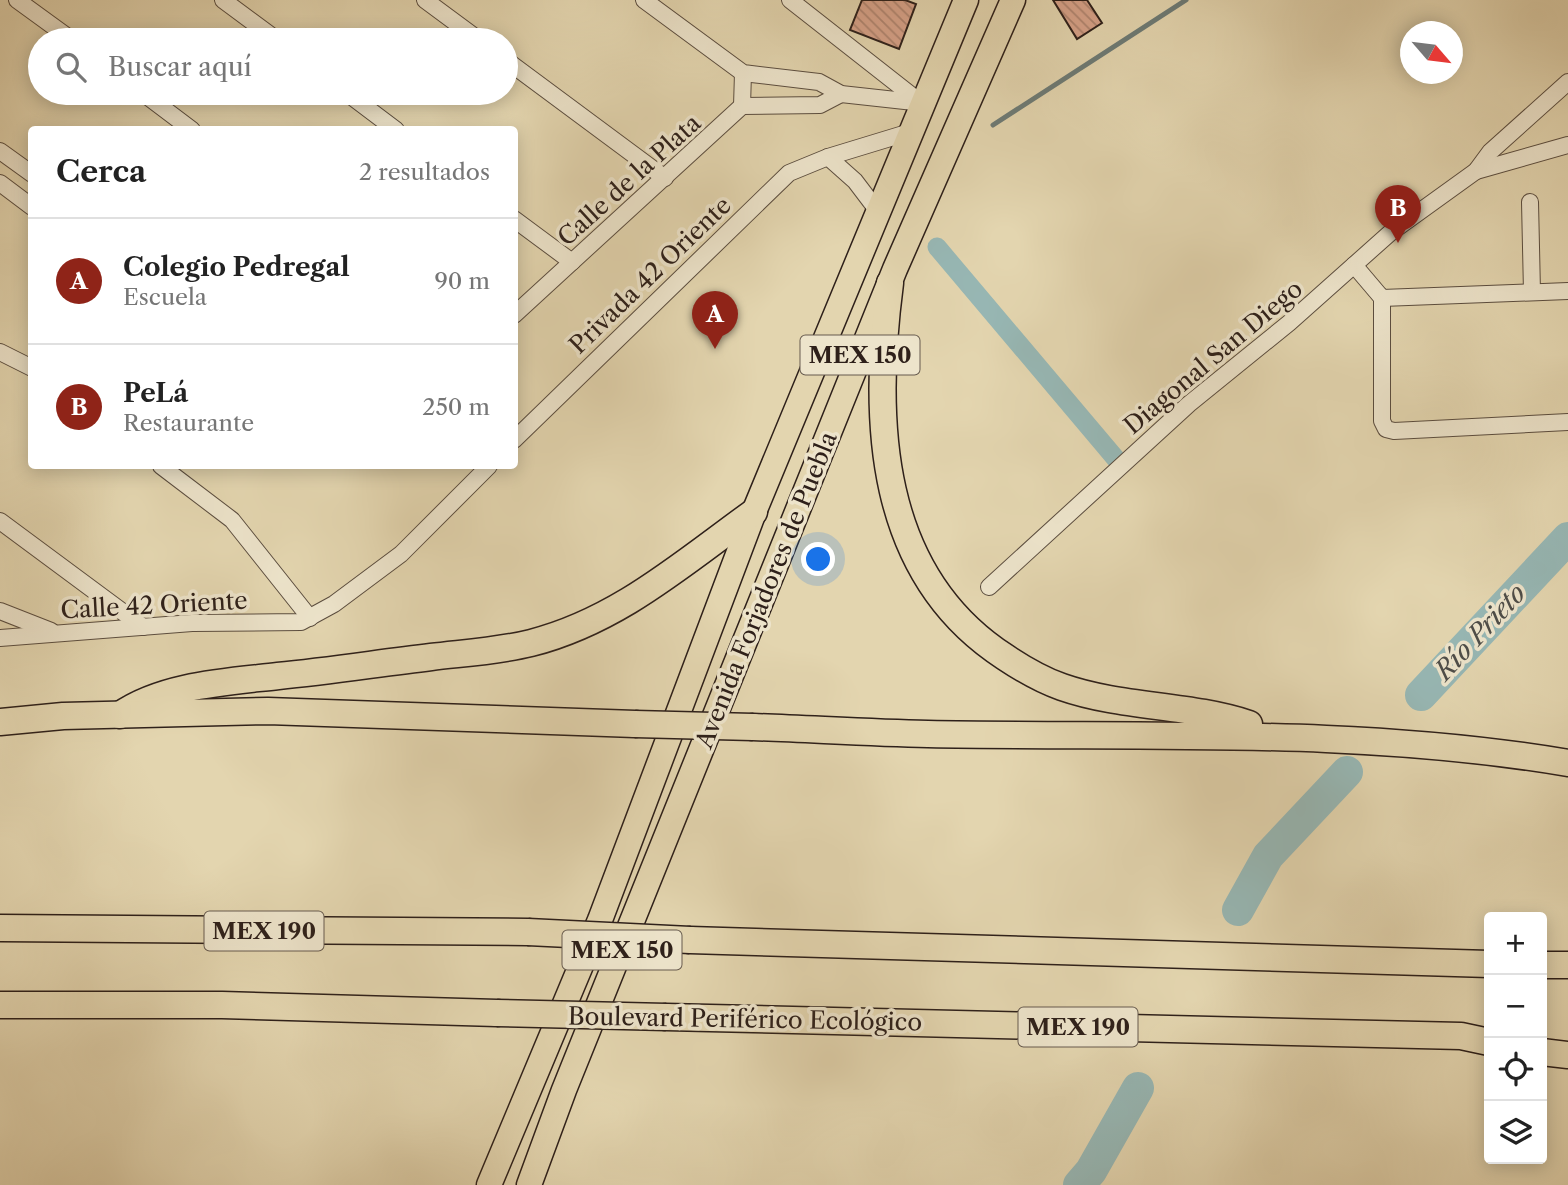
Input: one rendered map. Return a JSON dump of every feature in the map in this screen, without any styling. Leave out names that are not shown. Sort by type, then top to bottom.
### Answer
[{"type":"highway","points":[[890,283],[883,355],[883,429],[887,471],[895,507],[912,548],[926,576],[956,617],[976,638],[1060,687],[1114,701],[1236,720],[1281,735]]},
{"type":"highway","points":[[120,715],[138,703],[216,683],[450,655],[528,643],[557,635],[602,617],[639,596],[754,512]]},
{"type":"highway","points":[[0,722],[120,715],[268,712],[927,734],[1281,735],[1472,748],[1568,763]]},
{"type":"highway","name":"MEX 190","points":[[0,928],[528,932],[690,940],[1484,964]]},
{"type":"highway","points":[[1547,965],[1568,965]]},
{"type":"highway","name":"Boulevard Periférico Ecológico","points":[[0,1005],[222,1005],[1461,1036],[1484,1041]]},
{"type":"highway","points":[[1547,1053],[1568,1055]]},
{"type":"main road","name":"Avenida Forjadores de Puebla","points":[[489,1185],[600,920],[754,512],[966,0]]},
{"type":"main road","name":"Avenida Forjadores de Puebla","points":[[529,1185],[564,1090],[890,283],[1013,0]]},
{"type":"street","points":[[17,0],[56,28]]},
{"type":"street","points":[[223,0],[261,28]]},
{"type":"street","points":[[425,0],[464,28]]},
{"type":"street","points":[[644,0],[743,73],[819,82],[841,94],[923,103]]},
{"type":"street","points":[[790,0],[923,103]]},
{"type":"street","points":[[518,69],[665,177]]},
{"type":"street","points":[[743,73],[742,106],[820,105],[841,94]]},
{"type":"street","name":"Diagonal San Diego","points":[[989,587],[1189,404],[1390,233],[1476,171],[1490,152],[1568,82]]},
{"type":"street","points":[[159,105],[187,126]]},
{"type":"street","points":[[363,105],[391,126]]},
{"type":"street","name":"Calle de la Plata","points":[[518,311],[742,106]]},
{"type":"street","name":"Privada 42 Oriente","points":[[518,436],[789,173],[828,157],[911,132]]},
{"type":"street","name":"Diagonal San Diego","points":[[1476,171],[1568,145]]},
{"type":"street","points":[[0,151],[28,171]]},
{"type":"street","points":[[828,157],[855,181],[877,210]]},
{"type":"street","points":[[0,183],[28,204]]},
{"type":"street","points":[[1530,202],[1532,292]]},
{"type":"street","points":[[518,222],[572,262]]},
{"type":"street","points":[[1354,265],[1382,298],[1382,421],[1386,429],[1394,431],[1568,422]]},
{"type":"street","points":[[1382,298],[1568,291]]},
{"type":"street","points":[[0,352],[28,367]]},
{"type":"street","points":[[165,469],[232,520],[310,618],[334,604],[401,554],[486,469]]},
{"type":"street","points":[[0,521],[143,627]]},
{"type":"street","points":[[0,611],[56,633]]},
{"type":"street","name":"Calle 42 Oriente","points":[[0,638],[143,627],[301,622],[310,618]]},
{"type":"building","points":[[862,0],[905,0],[916,4],[899,49],[850,30]]},
{"type":"building","points":[[1053,0],[1087,0],[1102,23],[1077,39]]},
{"type":"waterway","points":[[993,125],[1186,0]]},
{"type":"waterway","points":[[937,247],[1116,459]]},
{"type":"waterway","name":"Río Prieto","points":[[1421,695],[1568,538]]},
{"type":"waterway","name":"Río Prieto","points":[[1238,910],[1268,856],[1347,772]]},
{"type":"waterway","name":"Río Prieto","points":[[1079,1185],[1091,1171],[1138,1088]]},
{"type":"place","name":"PeLá","points":[[1398,243]]},
{"type":"place","name":"Colegio Pedregal","points":[[715,349]]}]
